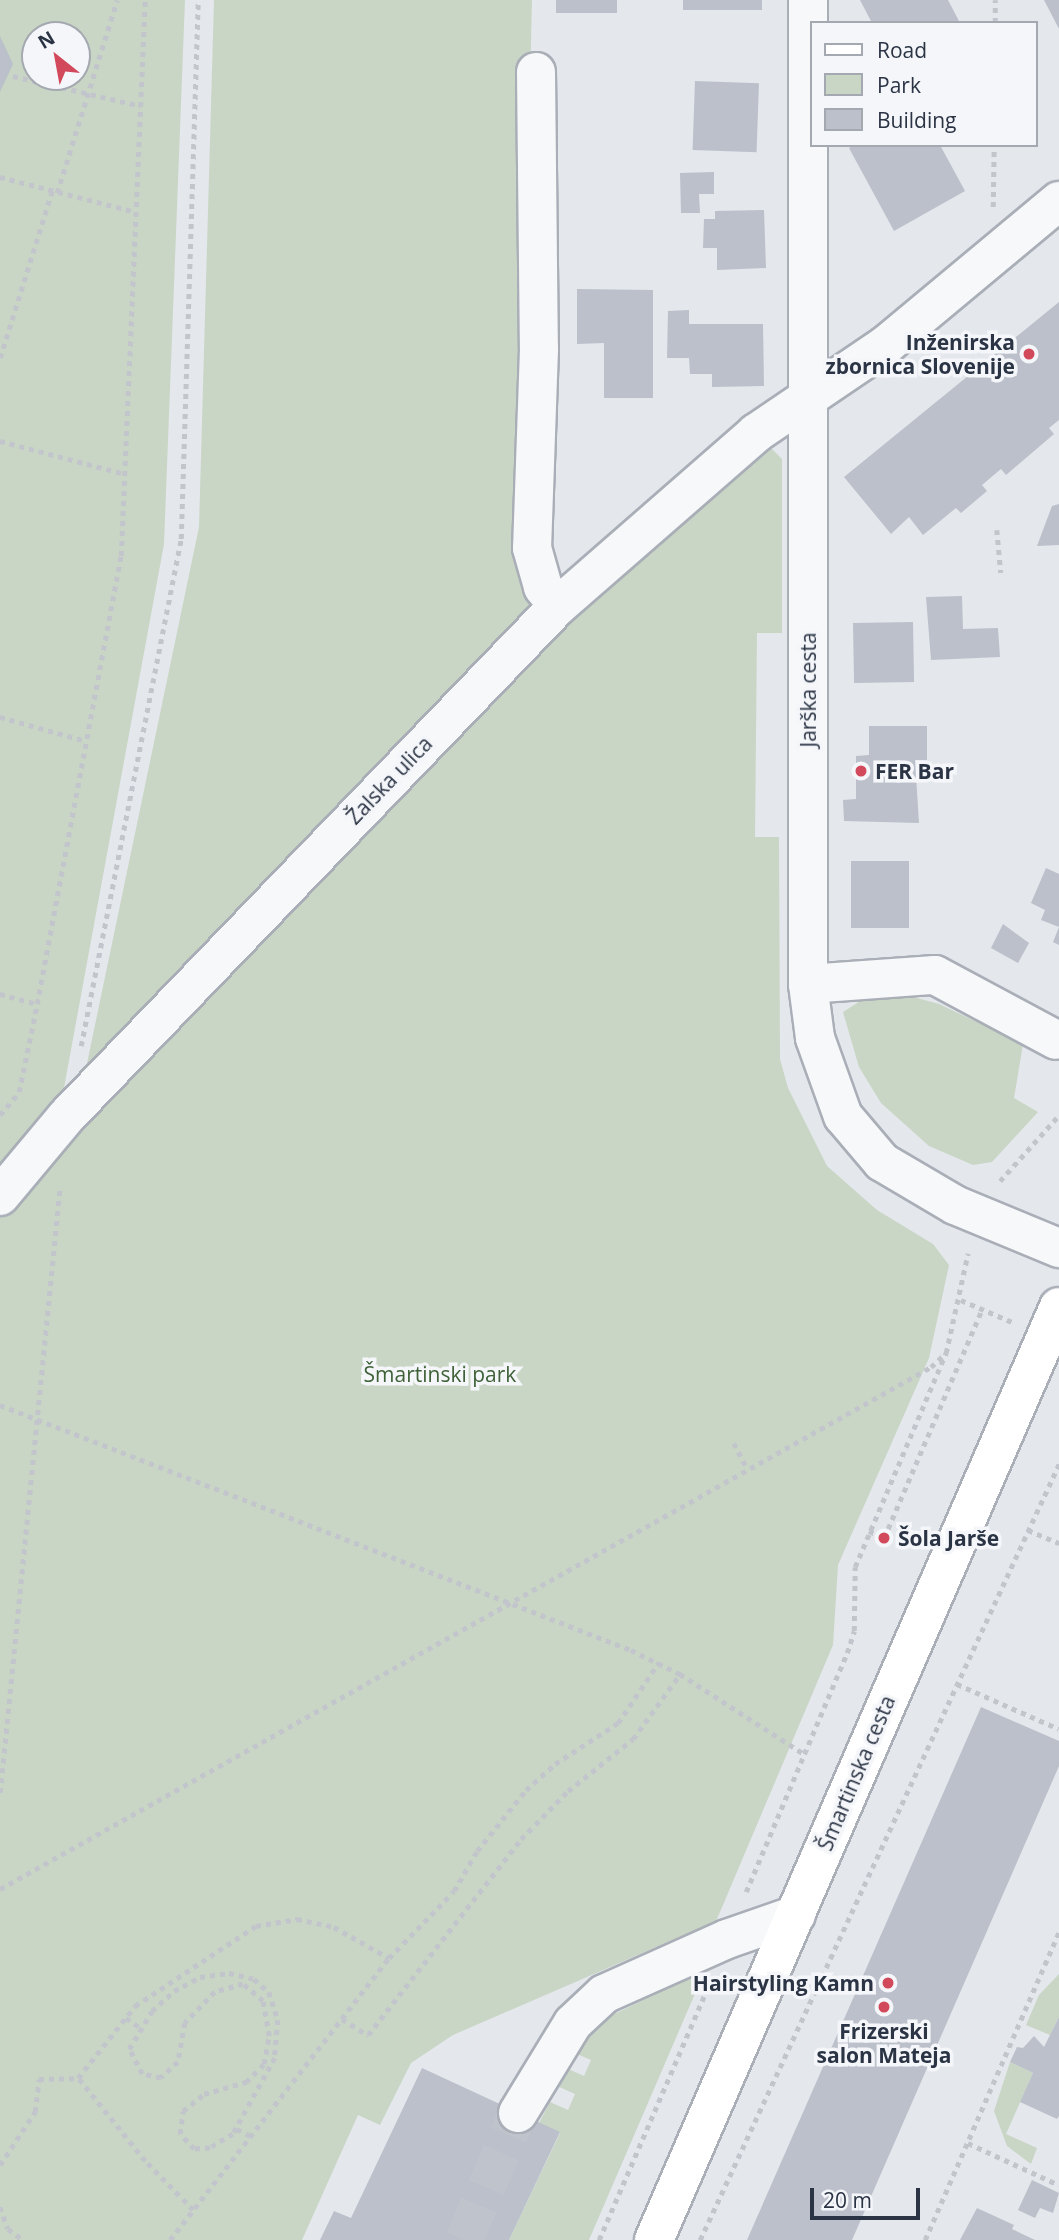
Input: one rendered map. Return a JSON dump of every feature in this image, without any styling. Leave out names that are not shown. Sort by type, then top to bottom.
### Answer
[{"type":"main road","name":"Šmartinska cesta","points":[[654,2240],[1059,1307]]},
{"type":"street","name":"Jarška cesta","points":[[808,0],[808,984],[828,1083],[860,1141],[908,1181],[1059,1248]]},
{"type":"street","points":[[536,72],[539,349],[532,548],[543,587],[558,606]]},
{"type":"street","name":"Žalska ulica","points":[[0,1196],[66,1118],[558,606],[756,433],[807,395],[886,345],[1059,201]]},
{"type":"street","points":[[808,984],[935,975],[1056,1040]]},
{"type":"street","points":[[518,2113],[573,2023],[604,1994],[727,1939],[796,1915]]},
{"type":"path","points":[[0,358],[54,192],[89,96],[117,0]]},
{"type":"path","points":[[0,1115],[19,1092],[121,556],[144,0]]},
{"type":"path","points":[[80,1050],[181,539],[198,0]]},
{"type":"path","points":[[995,0],[995,21]]},
{"type":"path","points":[[13,76],[89,96],[141,106]]},
{"type":"path","points":[[992,256],[994,147]]},
{"type":"path","points":[[0,177],[136,212]]},
{"type":"path","points":[[0,441],[125,474]]},
{"type":"path","points":[[997,530],[1001,573]]},
{"type":"path","points":[[0,717],[86,741]]},
{"type":"path","points":[[0,994],[37,1004]]},
{"type":"path","points":[[1000,1181],[1059,1115]]},
{"type":"path","points":[[0,1793],[66,1118]]},
{"type":"path","points":[[1053,1123],[1059,1126]]},
{"type":"path","points":[[743,1900],[854,1631],[855,1567],[946,1353],[968,1254]]},
{"type":"path","points":[[869,1531],[884,1538],[982,1309]]},
{"type":"path","points":[[0,1889],[931,1367],[946,1353]]},
{"type":"path","points":[[0,1405],[659,1662],[804,1754]]},
{"type":"path","points":[[734,1443],[748,1470]]},
{"type":"path","points":[[700,2240],[1059,1464]]},
{"type":"path","points":[[1028,1530],[1059,1543]]},
{"type":"path","points":[[170,2240],[389,1958],[454,1891],[477,1852],[526,1790],[555,1764],[618,1723],[659,1662]]},
{"type":"path","points":[[342,2019],[368,2035],[521,1839],[568,1791],[634,1739],[680,1674]]},
{"type":"path","points":[[957,1684],[1059,1729]]},
{"type":"path","points":[[0,2165],[35,2112],[39,2080],[78,2078],[126,2018],[162,1983],[256,1926],[297,1919],[334,1927],[389,1958]]},
{"type":"path","points":[[925,2240],[1011,2053],[1058,1934]]},
{"type":"path","points":[[229,1973],[262,1985],[276,2013],[278,2045],[267,2079],[237,2129],[223,2143],[200,2150],[185,2143],[178,2128],[190,2103],[246,2082],[264,2064],[269,2024],[259,1995],[248,1985],[233,1983],[203,2002],[185,2023],[178,2062],[161,2078],[142,2074],[130,2058],[141,2028],[162,2001],[200,1977],[229,1973]]},
{"type":"path","points":[[599,2240],[708,1987]]},
{"type":"path","points":[[126,2018],[141,2028]]},
{"type":"path","points":[[78,2078],[145,2161],[194,2210]]},
{"type":"path","points":[[237,2129],[251,2136]]},
{"type":"path","points":[[968,2143],[1059,2185]]},
{"type":"path","points":[[0,2207],[8,2229],[23,2240]]},
{"type":"green space","points":[[0,0],[185,0],[164,544],[59,1115],[0,1185]]},
{"type":"green space","points":[[214,0],[532,0],[519,558],[532,610],[81,1092],[199,527]]},
{"type":"green space","name":"Šmartinski park","points":[[771,448],[782,459],[782,633],[757,633],[755,837],[779,837],[780,1059],[788,1088],[827,1166],[877,1210],[933,1244],[949,1265],[929,1358],[838,1565],[833,1645],[723,1905],[716,1921],[453,2035],[411,2063],[380,2125],[358,2115],[302,2240],[0,2240],[0,1208],[578,604]]},
{"type":"green space","points":[[906,995],[939,1004],[1023,1044],[1014,1098],[1038,1112],[992,1162],[973,1165],[929,1146],[881,1103],[859,1067],[843,1012],[865,998]]},
{"type":"green space","points":[[1059,1974],[1059,2017],[1050,2035],[1026,2025],[1039,1995]]},
{"type":"green space","points":[[691,1977],[697,1989],[589,2240],[509,2240],[560,2133],[539,2123],[550,2102],[568,2110],[575,2094],[557,2086],[566,2068],[584,2076],[591,2060],[570,2051],[602,2020]]},
{"type":"green space","points":[[1010,2062],[1033,2073],[1006,2134],[1037,2148],[1031,2164],[1007,2146],[994,2111]]},
{"type":"building","points":[[556,0],[617,0],[617,13],[556,13]]},
{"type":"building","points":[[683,0],[762,0],[762,10],[683,10]]},
{"type":"building","points":[[860,0],[948,0],[959,21],[871,21]]},
{"type":"building","points":[[1044,0],[1059,0],[1059,29]]},
{"type":"building","points":[[0,36],[13,64],[0,92]]},
{"type":"building","points":[[695,81],[759,83],[757,152],[693,150]]},
{"type":"building","points":[[941,147],[965,191],[894,231],[849,148]]},
{"type":"building","points":[[714,172],[714,194],[699,194],[700,213],[681,213],[680,173]]},
{"type":"building","points":[[764,210],[766,268],[717,270],[717,248],[703,248],[704,219],[715,219],[715,211]]},
{"type":"building","points":[[577,289],[653,290],[653,398],[604,398],[604,343],[577,344]]},
{"type":"building","points":[[1059,302],[1059,420],[1049,428],[1054,434],[1006,475],[1001,469],[982,485],[987,491],[961,513],[956,508],[923,535],[909,517],[891,534],[844,477]]},
{"type":"building","points":[[689,310],[689,324],[763,324],[764,386],[712,387],[712,374],[690,374],[689,358],[667,358],[668,311]]},
{"type":"building","points":[[1059,504],[1059,545],[1037,546],[1052,506]]},
{"type":"building","points":[[962,596],[963,629],[998,628],[1000,657],[931,660],[926,597]]},
{"type":"building","points":[[913,622],[914,682],[854,683],[853,623]]},
{"type":"building","points":[[869,726],[927,726],[927,760],[915,760],[919,823],[844,821],[843,800],[856,799],[856,756],[869,755]]},
{"type":"building","points":[[851,861],[909,861],[909,928],[851,928]]},
{"type":"building","points":[[1046,868],[1059,874],[1059,927],[1041,920],[1045,910],[1031,903]]},
{"type":"building","points":[[1003,924],[1029,943],[1018,963],[991,948]]},
{"type":"building","points":[[1059,927],[1059,945],[1053,942]]},
{"type":"building","points":[[981,1707],[1059,1741],[1059,1766],[852,2240],[747,2240]]},
{"type":"building","points":[[1059,2017],[1057,2119],[1020,2102],[1033,2073],[1010,2062],[1017,2047],[1023,2048],[1034,2036],[1044,2047]]},
{"type":"building","points":[[422,2068],[560,2132],[509,2240],[320,2240],[334,2211],[351,2218]]},
{"type":"building","points":[[1032,2180],[1059,2193],[1053,2213],[1040,2208],[1035,2218],[1018,2210]]},
{"type":"building","points":[[977,2208],[1014,2225],[1012,2229],[1035,2240],[960,2240]]},
{"type":"tunnel","points":[[464,2240],[518,2113]]},
{"type":"place","name":"Inženirska zbornica Slovenije","points":[[1029,354]]},
{"type":"place","name":"FER Bar","points":[[861,771]]},
{"type":"place","name":"Šola Jarše","points":[[884,1538]]},
{"type":"place","name":"Hairstyling Kamn","points":[[888,1983]]},
{"type":"place","name":"Frizerski salon Mateja","points":[[884,2007]]}]
